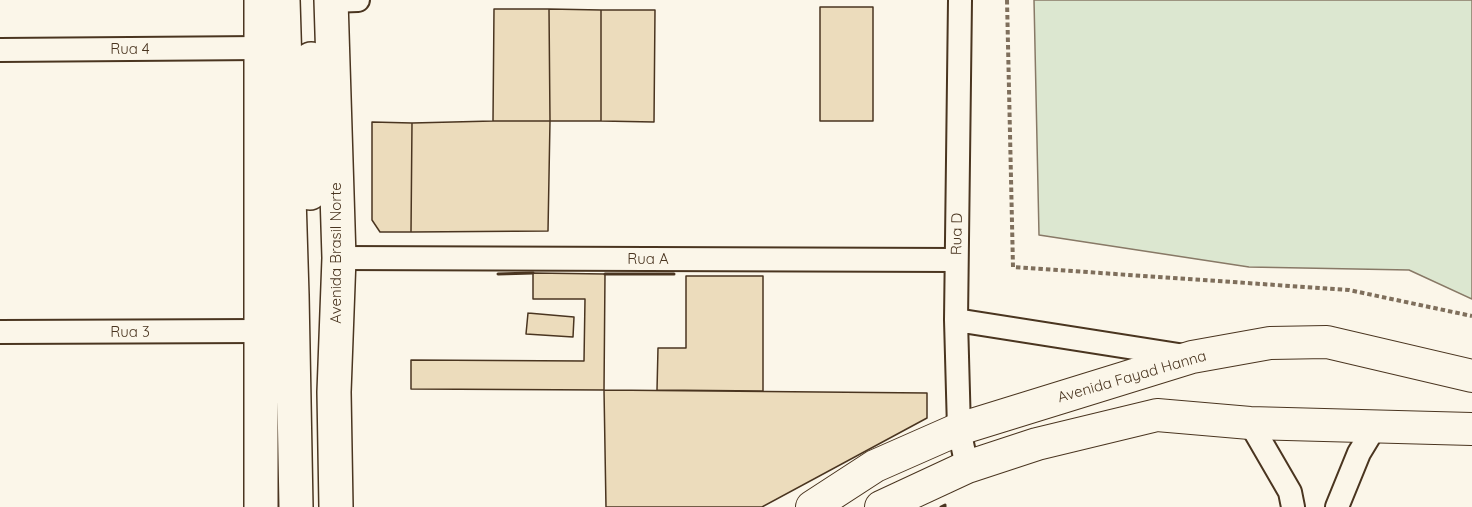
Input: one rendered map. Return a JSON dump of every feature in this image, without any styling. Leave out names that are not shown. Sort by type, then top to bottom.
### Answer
[{"type":"main road","points":[[261,0],[261,507]]},
{"type":"main road","points":[[283,0],[296,507]]},
{"type":"main road","name":"Avenida Brasil Norte","points":[[333,0],[339,258],[334,392],[336,507]]},
{"type":"main road","name":"Avenida Brasil Norte","points":[[313,507],[310,281],[333,0]]},
{"type":"main road","name":"Avenida Fayad Hanna","points":[[812,507],[876,466],[959,429],[1192,357],[1270,343],[1327,342],[1472,376]]},
{"type":"main road","points":[[881,507],[967,467],[1037,444],[1157,415],[1250,423],[1472,429]]},
{"type":"street","name":"Rua D","points":[[960,0],[956,320],[959,429],[967,467]]},
{"type":"street","name":"Rua 4","points":[[0,50],[260,48]]},
{"type":"street","name":"Rua A","points":[[339,258],[956,260]]},
{"type":"street","points":[[956,320],[1192,357]]},
{"type":"street","name":"Rua 3","points":[[0,332],[261,331]]},
{"type":"street","points":[[1250,423],[1290,492],[1293,507]]},
{"type":"street","points":[[1337,507],[1359,453],[1376,425]]},
{"type":"path","points":[[1007,0],[1013,267],[1349,290],[1472,316]]},
{"type":"green space","points":[[1034,0],[1472,0],[1472,299],[1409,270],[1249,267],[1039,235]]},
{"type":"building","points":[[820,7],[873,7],[873,121],[820,121]]},
{"type":"building","points":[[494,9],[549,9],[550,121],[493,121]]},
{"type":"building","points":[[549,9],[601,10],[601,121],[550,121]]},
{"type":"building","points":[[601,10],[655,10],[654,122],[601,121]]},
{"type":"building","points":[[550,121],[548,231],[411,232],[412,123]]},
{"type":"building","points":[[372,122],[412,123],[411,232],[380,232],[372,220]]},
{"type":"building","points":[[533,273],[605,274],[604,390],[411,389],[411,360],[584,361],[585,299],[533,299]]},
{"type":"building","points":[[686,276],[763,276],[763,391],[657,390],[658,348],[686,348]]},
{"type":"building","points":[[528,313],[574,317],[573,337],[526,334]]},
{"type":"building","points":[[604,390],[927,393],[927,418],[762,507],[606,507]]},
{"type":"wall","points":[[498,274],[533,273]]},
{"type":"wall","points":[[605,274],[674,274]]},
{"type":"wall","points":[[941,507],[945,505],[945,507]]}]
